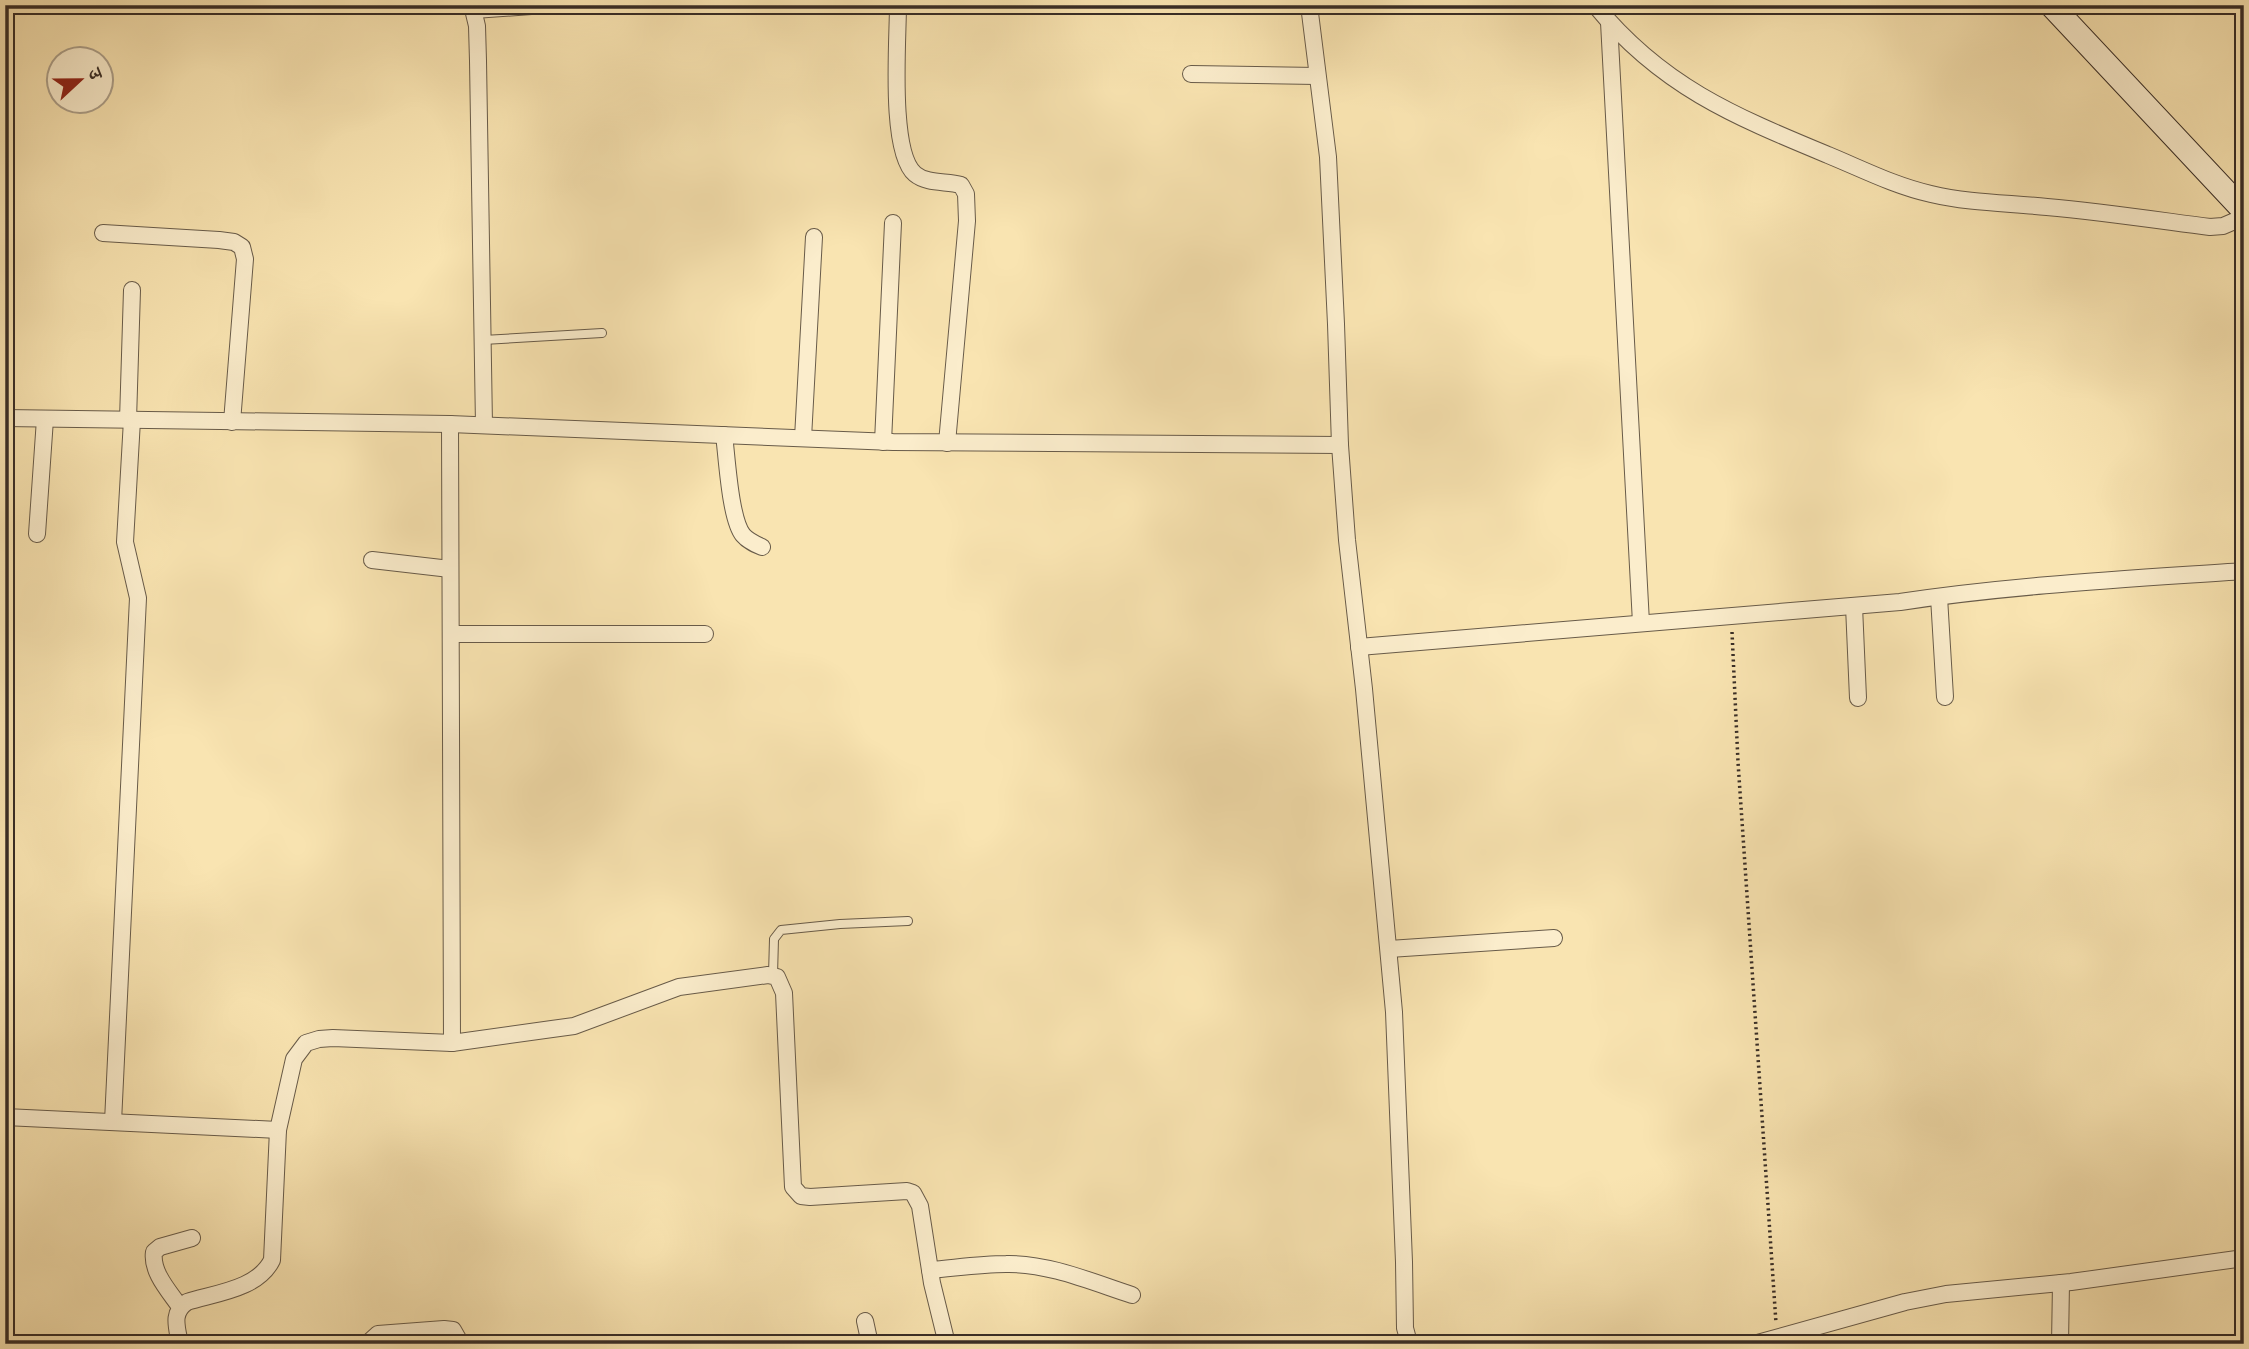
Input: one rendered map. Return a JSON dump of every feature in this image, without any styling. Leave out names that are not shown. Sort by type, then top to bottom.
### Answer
[{"type":"street","points":[[484,425],[478,61],[473,8],[545,5]]},
{"type":"street","points":[[898,5],[898,128],[903,155],[908,166],[923,179],[961,186],[967,194],[967,221],[947,443]]},
{"type":"street","points":[[1309,5],[1328,157],[1340,445],[1347,540],[1389,949],[1398,1107],[1405,1328],[1412,1344]]},
{"type":"street","points":[[1595,5],[1623,37],[1661,71],[1702,98],[1758,126],[1905,187],[1951,198],[2210,227],[2223,226],[2244,218]]},
{"type":"street","points":[[2051,5],[2244,211]]},
{"type":"street","points":[[1609,22],[1641,623]]},
{"type":"street","points":[[1191,74],[1317,76]]},
{"type":"street","points":[[883,442],[893,223]]},
{"type":"street","points":[[103,233],[219,240],[234,242],[242,247],[245,259],[232,422]]},
{"type":"street","points":[[803,438],[814,237]]},
{"type":"street","points":[[113,1122],[138,598],[125,542],[132,290]]},
{"type":"street","points":[[5,418],[450,424],[883,442],[1340,445]]},
{"type":"street","points":[[37,534],[45,419]]},
{"type":"street","points":[[450,424],[452,1043]]},
{"type":"street","points":[[724,435],[739,529],[744,536],[762,547]]},
{"type":"street","points":[[372,560],[450,569]]},
{"type":"street","points":[[1359,647],[1854,606],[2068,583],[2244,571]]},
{"type":"street","points":[[1939,597],[1945,697]]},
{"type":"street","points":[[1854,606],[1858,698]]},
{"type":"street","points":[[451,634],[705,634]]},
{"type":"street","points":[[1389,949],[1554,938]]},
{"type":"street","points":[[180,1344],[176,1317],[180,1307],[255,1280],[267,1271],[272,1260],[278,1130],[294,1059],[306,1043],[333,1038],[452,1043],[574,1026],[680,987],[773,975],[780,981],[784,993],[793,1187],[801,1196],[810,1198],[907,1191],[913,1193],[920,1206],[930,1270],[947,1344]]},
{"type":"street","points":[[5,1117],[278,1130]]},
{"type":"street","points":[[180,1307],[160,1278],[153,1258],[154,1252],[160,1247],[192,1238]]},
{"type":"street","points":[[1754,1344],[1905,1302],[1946,1294],[2061,1283],[2244,1258]]},
{"type":"street","points":[[930,1270],[1007,1264],[1035,1267],[1061,1272],[1132,1296]]},
{"type":"street","points":[[2060,1344],[2061,1283]]},
{"type":"street","points":[[865,1321],[870,1344]]},
{"type":"street","points":[[367,1344],[372,1336],[378,1334],[444,1329],[453,1330],[461,1344]]},
{"type":"lane","points":[[483,340],[603,333]]},
{"type":"lane","points":[[773,975],[774,939],[781,930],[908,921]]},
{"type":"path","points":[[1731,616],[1738,762],[1777,1337]]}]
